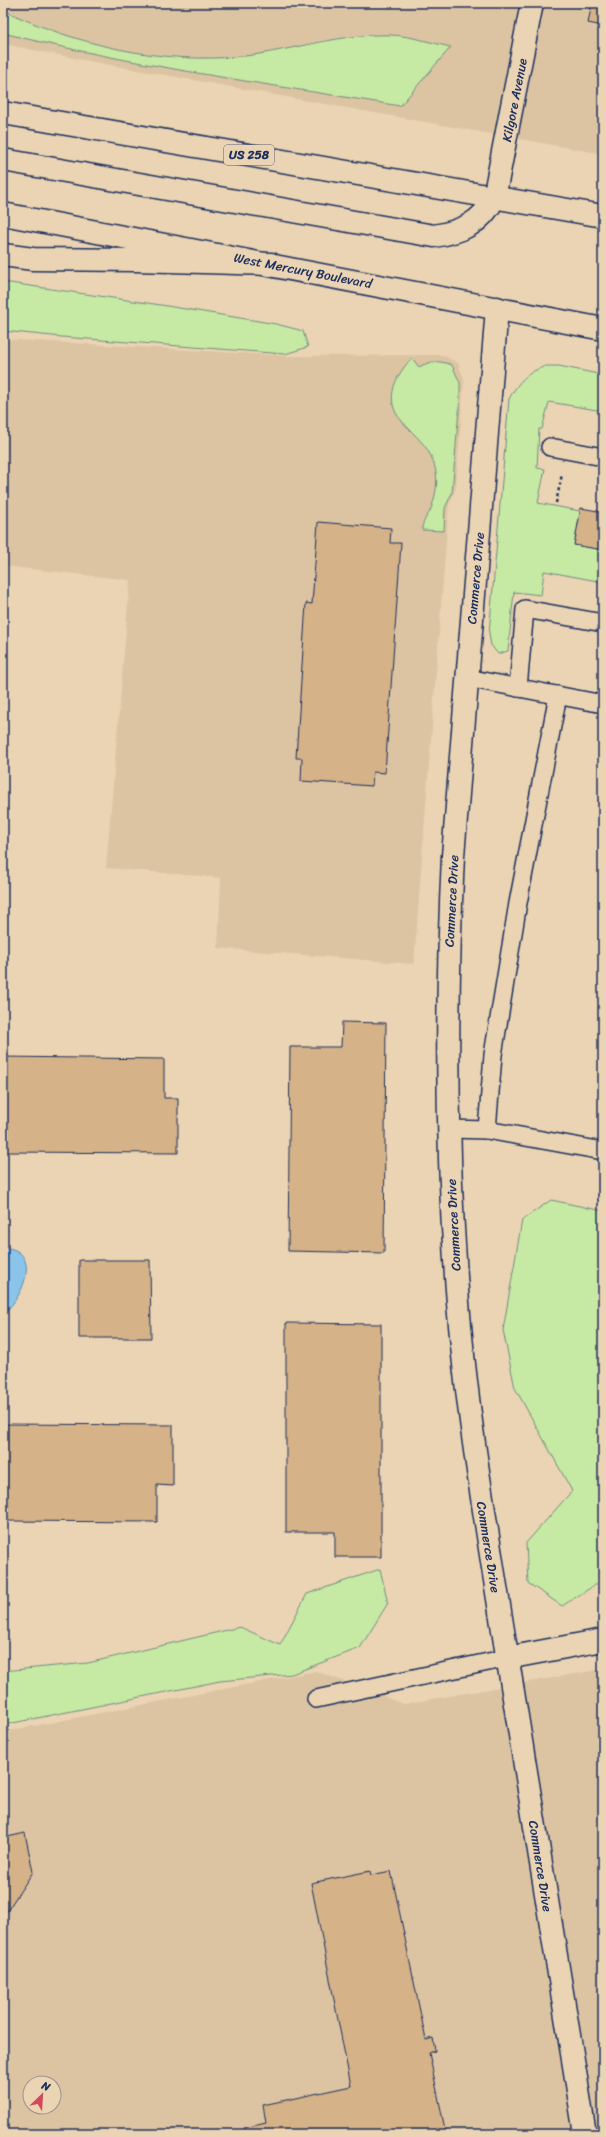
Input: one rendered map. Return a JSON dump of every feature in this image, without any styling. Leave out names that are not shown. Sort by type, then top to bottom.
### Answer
[{"type":"main road","name":"Kilgore Avenue","points":[[494,198],[532,3]]},
{"type":"main road","name":"US 258","points":[[3,113],[603,216]]},
{"type":"main road","points":[[3,160],[434,236],[454,233],[468,226],[483,215],[494,198]]},
{"type":"main road","name":"West Mercury Boulevard","points":[[3,214],[271,264],[603,329]]},
{"type":"main road","points":[[3,255],[33,259],[271,264]]},
{"type":"main road","name":"Commerce Drive","points":[[497,308],[453,856],[449,936],[449,1129],[458,1308],[474,1448],[585,2134]]},
{"type":"main road","points":[[507,1658],[603,1640]]},
{"type":"lane","points":[[558,448],[603,457]]},
{"type":"lane","points":[[518,688],[525,609],[603,622]]},
{"type":"lane","points":[[467,678],[603,704]]},
{"type":"lane","points":[[487,1130],[494,1055],[518,903],[558,695]]},
{"type":"lane","points":[[449,1129],[487,1130],[603,1151]]},
{"type":"lane","points":[[316,1699],[507,1658]]},
{"type":"path","points":[[556,503],[558,448]]},
{"type":"shaded area","points":[[3,3],[603,3],[603,154],[104,64],[3,44]]},
{"type":"shaded area","points":[[3,339],[290,356],[442,355],[458,363],[464,379],[456,488],[449,505],[447,528],[414,964],[218,948],[221,878],[106,868],[130,580],[3,566]]},
{"type":"shaded area","points":[[603,1669],[603,2134],[3,2134],[3,1732],[316,1671],[404,1704]]},
{"type":"green space","points":[[3,10],[60,33],[90,42],[121,50],[183,58],[245,56],[336,39],[373,35],[407,37],[451,47],[400,106],[151,65],[52,45],[3,33]]},
{"type":"green space","points":[[3,282],[161,305],[276,324],[303,331],[308,347],[285,354],[3,331]]},
{"type":"green space","points":[[412,358],[419,367],[427,363],[435,362],[443,362],[452,365],[460,383],[452,493],[445,508],[444,531],[422,530],[423,522],[430,511],[435,497],[437,482],[434,463],[423,443],[401,420],[393,404],[392,396],[397,379],[406,364]]},
{"type":"green space","points":[[546,366],[559,366],[603,375],[603,411],[549,402],[542,429],[539,429],[537,468],[545,469],[538,503],[580,511],[575,545],[603,550],[603,582],[544,571],[541,595],[514,592],[508,651],[498,654],[491,645],[489,634],[509,399],[524,378],[533,371]]},
{"type":"green space","points":[[551,1200],[603,1211],[603,1580],[562,1606],[528,1583],[526,1543],[572,1491],[515,1388],[503,1330],[522,1220]]},
{"type":"green space","points":[[380,1569],[388,1603],[360,1648],[292,1674],[220,1681],[3,1725],[3,1671],[88,1663],[240,1627],[280,1645],[307,1594]]},
{"type":"water","points":[[9,1248],[19,1252],[25,1259],[25,1279],[22,1289],[16,1299],[3,1313],[3,1249]]},
{"type":"building","points":[[592,3],[603,3],[603,26],[588,23]]},
{"type":"building","points":[[581,508],[603,512],[603,550],[574,545]]},
{"type":"building","points":[[318,522],[391,528],[390,543],[401,543],[385,773],[373,772],[372,786],[301,781],[302,758],[296,758],[306,603],[312,604]]},
{"type":"building","points":[[342,1022],[386,1023],[384,1253],[288,1251],[290,1047],[341,1047]]},
{"type":"building","points":[[3,1057],[164,1059],[164,1098],[178,1098],[178,1153],[3,1152]]},
{"type":"building","points":[[79,1260],[150,1260],[151,1338],[79,1338]]},
{"type":"building","points":[[286,1323],[381,1324],[381,1557],[335,1557],[335,1532],[286,1532]]},
{"type":"building","points":[[3,1424],[173,1425],[173,1486],[157,1485],[157,1522],[3,1521]]},
{"type":"building","points":[[25,1833],[33,1872],[3,1917],[3,1838]]},
{"type":"building","points":[[370,1871],[371,1875],[391,1871],[426,2040],[433,2038],[435,2051],[429,2053],[446,2134],[246,2134],[244,2128],[266,2123],[263,2105],[351,2086],[311,1883]]}]
